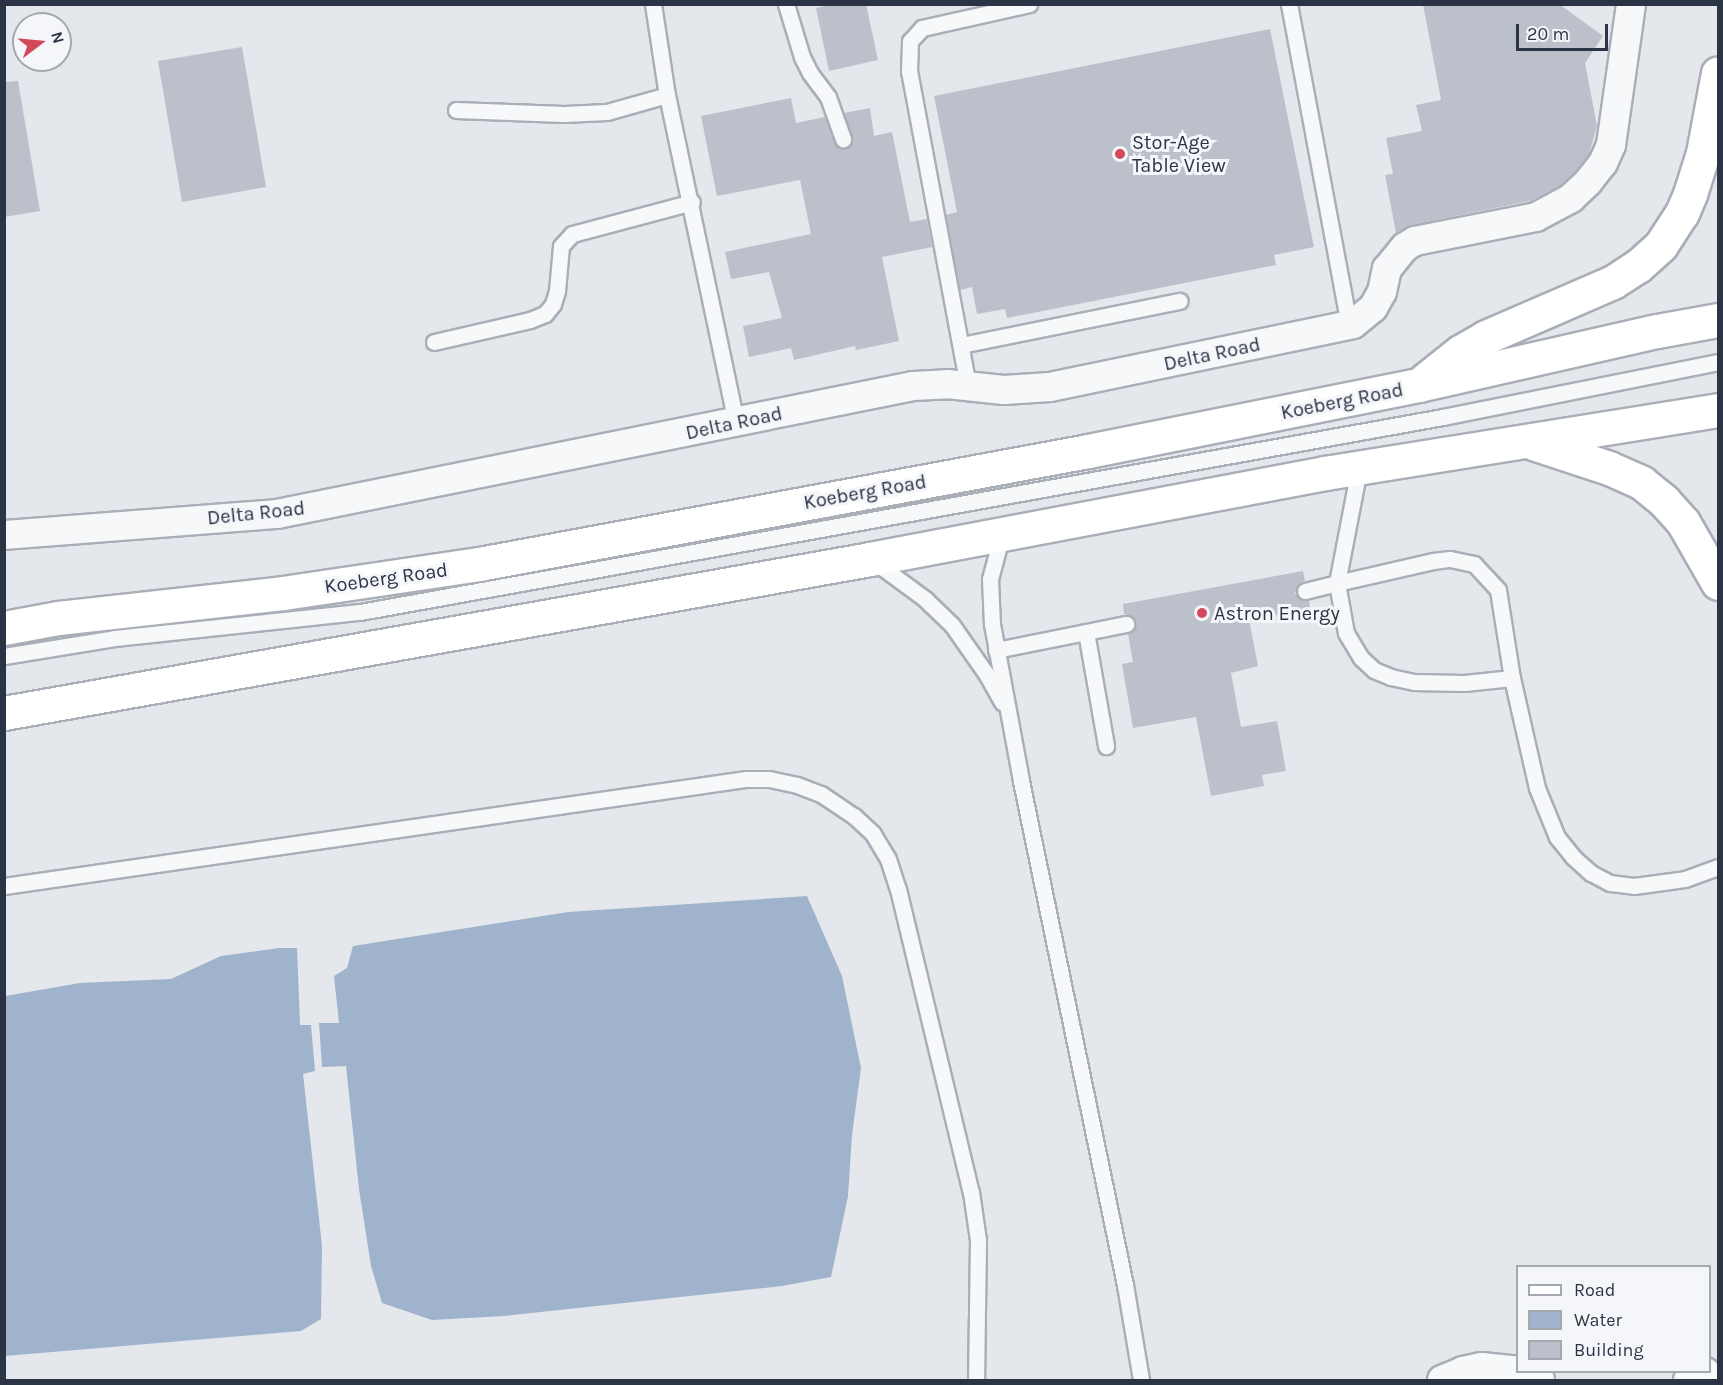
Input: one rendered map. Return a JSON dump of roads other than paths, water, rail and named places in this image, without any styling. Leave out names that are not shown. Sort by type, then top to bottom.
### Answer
[{"type":"main road","points":[[1419,385],[1474,343],[1613,282],[1638,266],[1661,244],[1682,213],[1690,194],[1703,153],[1719,73]]},
{"type":"main road","name":"Koeberg Road","points":[[4,628],[58,618],[283,593],[479,564],[1065,456],[1419,385],[1657,331],[1719,320]]},
{"type":"main road","points":[[4,713],[870,559],[1325,473],[1359,470],[1719,410]]},
{"type":"main road","points":[[1524,441],[1609,468],[1642,483],[1664,501],[1683,522],[1719,583]]},
{"type":"street","name":"Delta Road","points":[[4,535],[277,514],[913,386],[947,384],[1004,390],[1050,387],[1348,325],[1366,317],[1382,292],[1387,269],[1395,256],[1415,242],[1536,217],[1571,198],[1588,182],[1603,163],[1611,145],[1616,124],[1631,4]]},
{"type":"street","points":[[1442,1380],[1463,1371],[1482,1367],[1530,1377]]},
{"type":"lane","points":[[653,4],[667,95],[692,202],[736,422]]},
{"type":"lane","points":[[786,4],[802,57],[810,73],[828,97],[843,139]]},
{"type":"lane","points":[[968,386],[909,71],[910,41],[922,28],[1029,4]]},
{"type":"lane","points":[[1289,4],[1348,325]]},
{"type":"lane","points":[[456,110],[564,114],[607,112],[667,95]]},
{"type":"lane","points":[[434,342],[530,320],[545,314],[557,291],[561,246],[572,234],[692,202]]},
{"type":"lane","points":[[962,345],[1180,301]]},
{"type":"lane","points":[[4,656],[115,638],[371,610],[1443,417],[1719,362]]},
{"type":"lane","points":[[1359,470],[1337,583],[1346,633],[1361,658],[1374,670],[1390,677],[1430,683],[1464,683],[1512,678]]},
{"type":"lane","points":[[1002,534],[990,579],[991,616],[996,650],[1125,1285],[1141,1380]]},
{"type":"lane","points":[[870,559],[925,598],[952,626],[987,675],[1008,713]]},
{"type":"lane","points":[[1305,591],[1433,561],[1449,559],[1474,564],[1498,590],[1512,678],[1538,788],[1557,837],[1573,857],[1591,873],[1610,882],[1634,886],[1685,879],[1719,867]]},
{"type":"lane","points":[[996,650],[1126,624]]},
{"type":"lane","points":[[1086,632],[1106,746]]},
{"type":"lane","points":[[4,886],[746,779],[769,779],[821,794],[854,816],[873,834],[888,859],[898,889],[971,1192],[978,1240],[976,1380]]},
{"type":"water","points":[[807,896],[842,976],[861,1068],[852,1135],[848,1196],[831,1277],[782,1286],[504,1316],[432,1320],[382,1303],[371,1266],[359,1189],[346,1066],[322,1067],[319,1023],[339,1023],[334,976],[347,968],[353,946],[568,912]]},
{"type":"water","points":[[279,948],[297,948],[300,1025],[311,1025],[315,1071],[303,1074],[322,1246],[321,1319],[301,1331],[5,1356],[5,996],[80,983],[171,979],[221,956]]},
{"type":"place","name":"Stor-Age Table View","points":[[1120,154]]},
{"type":"place","name":"Astron Energy","points":[[1202,613]]}]
